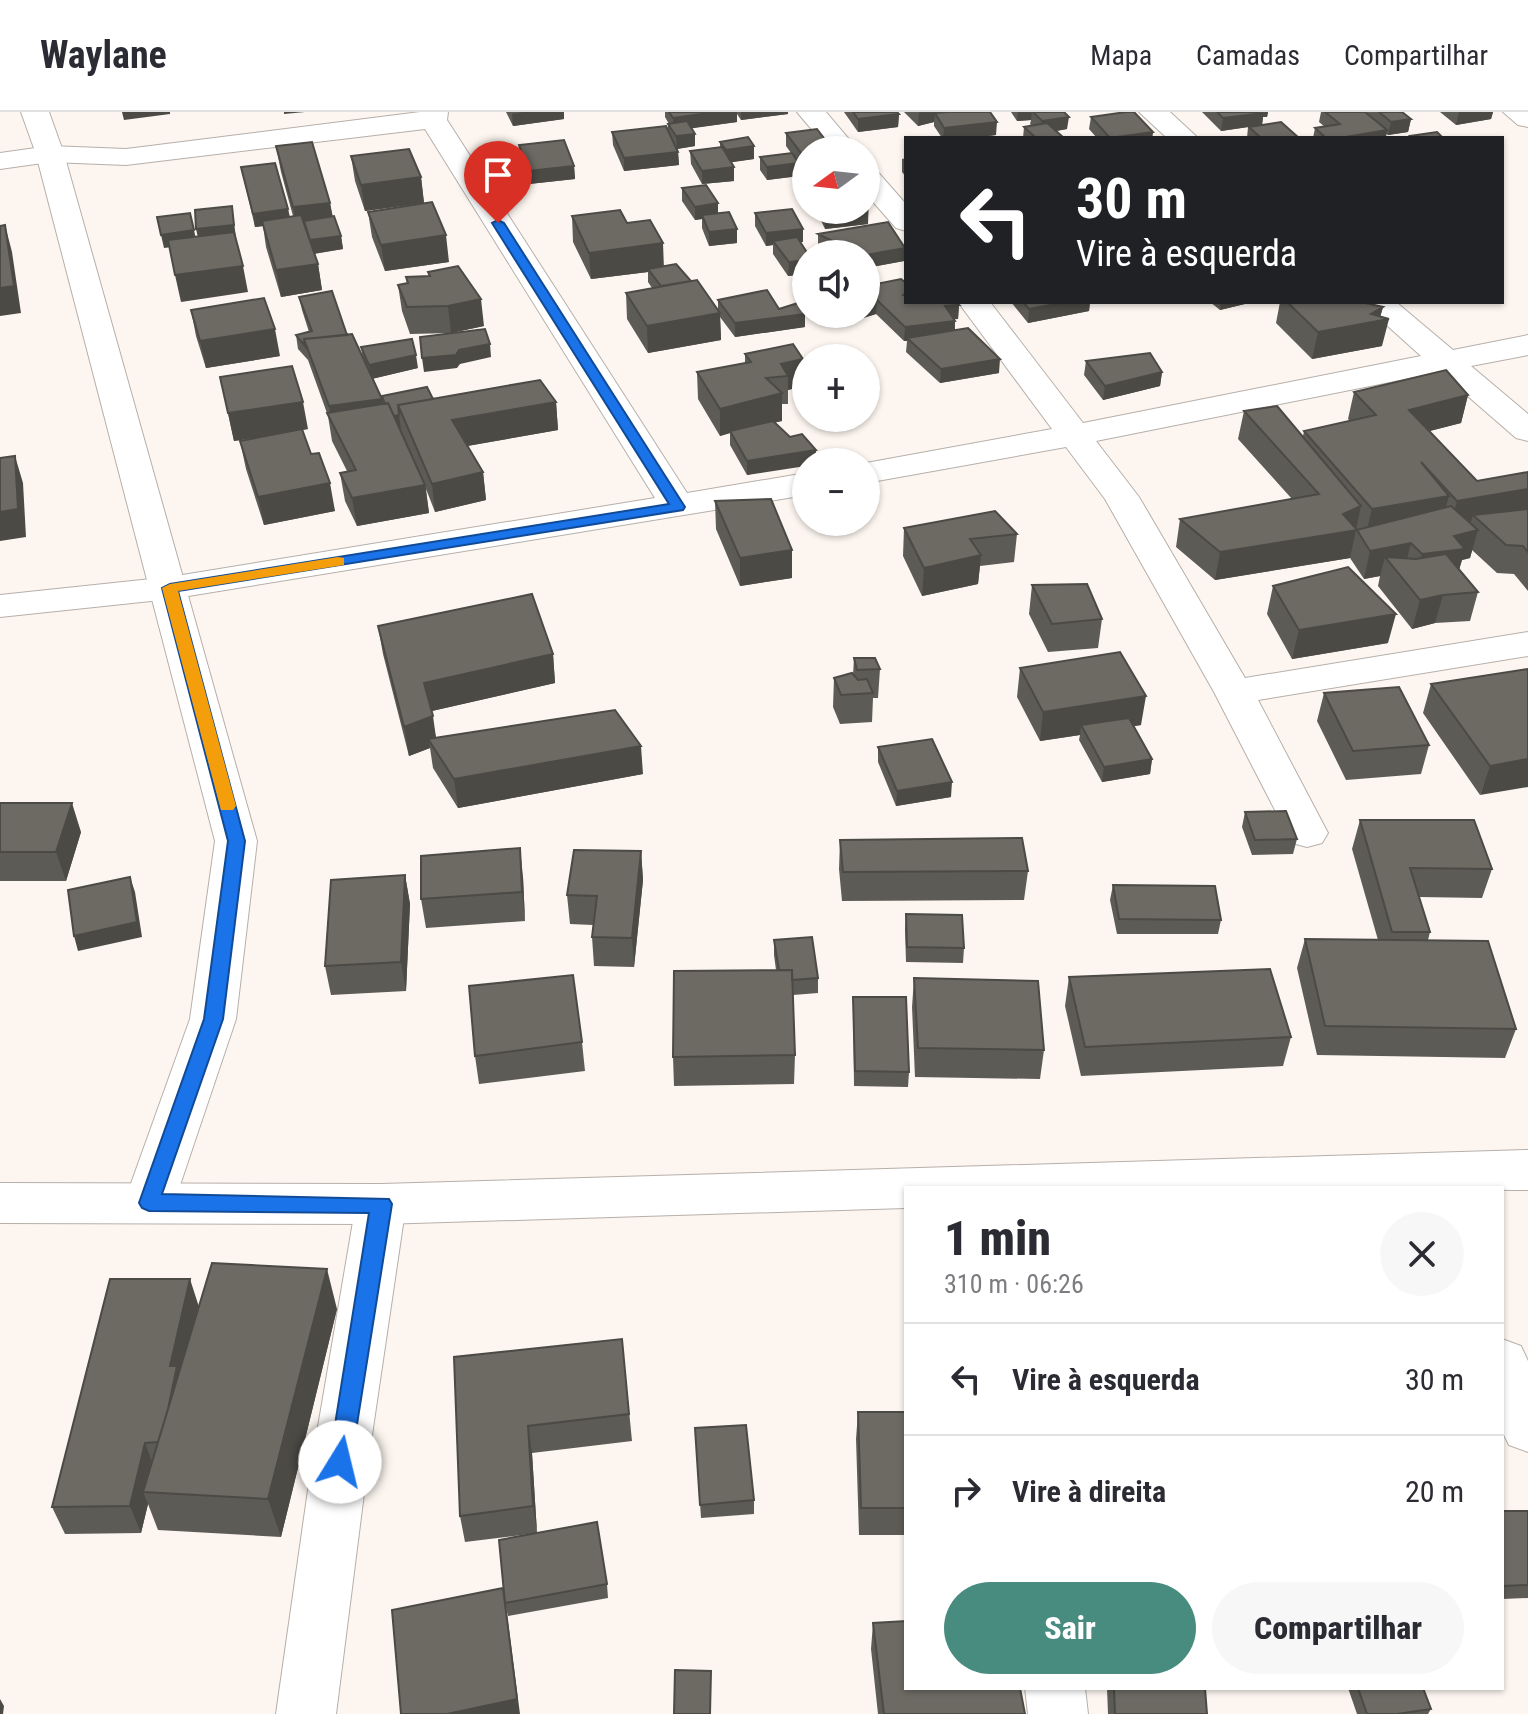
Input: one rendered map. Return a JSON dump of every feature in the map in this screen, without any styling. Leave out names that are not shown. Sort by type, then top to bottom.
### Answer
[{"type":"street","points":[[35,112],[45,175],[170,588],[236,841],[213,1019],[149,1203]]},
{"type":"street","points":[[811,112],[832,136]]},
{"type":"street","points":[[1153,112],[1182,136]]},
{"type":"street","points":[[1517,112],[1528,119]]},
{"type":"street","points":[[0,161],[45,175],[126,157],[433,116],[678,507]]},
{"type":"street","points":[[880,192],[904,220]]},
{"type":"street","points":[[976,304],[1121,497],[1234,692],[1307,833]]},
{"type":"street","points":[[1379,304],[1528,431]]},
{"type":"street","points":[[880,470],[1528,345]]},
{"type":"street","points":[[0,606],[170,588],[792,487]]},
{"type":"street","points":[[1234,692],[1528,644]]},
{"type":"street","points":[[987,1186],[1430,1180],[1528,1170]]},
{"type":"street","points":[[0,1203],[381,1204],[904,1188]]},
{"type":"street","points":[[306,1714],[340,1462],[381,1204]]},
{"type":"street","points":[[1504,1367],[1528,1428]]},
{"type":"street","points":[[1055,1690],[1058,1714]]},
{"type":"building","points":[[669,112],[716,112],[673,118]]},
{"type":"building","points":[[853,112],[897,112],[899,114],[858,119]]},
{"type":"building","points":[[990,112],[997,122],[944,128],[935,113]]},
{"type":"building","points":[[1033,112],[1064,112],[1069,117],[1042,121]]},
{"type":"building","points":[[1134,112],[1153,132],[1108,136],[1091,117]]},
{"type":"building","points":[[1217,112],[1264,112],[1264,113],[1223,118]]},
{"type":"building","points":[[1325,112],[1365,112],[1387,130],[1352,136],[1324,136],[1315,128],[1340,124]]},
{"type":"building","points":[[1379,112],[1402,112],[1411,119],[1391,122]]},
{"type":"building","points":[[687,121],[695,134],[676,136],[668,124]]},
{"type":"building","points":[[1281,122],[1297,136],[1259,136],[1249,127]]},
{"type":"building","points":[[1047,123],[1062,136],[1034,136],[1024,127]]},
{"type":"building","points":[[666,126],[678,152],[624,158],[612,132]]},
{"type":"building","points":[[817,129],[822,136],[792,136],[792,141],[786,133]]},
{"type":"building","points":[[1437,132],[1441,136],[1410,136]]},
{"type":"building","points":[[748,137],[754,146],[726,150],[720,142]]},
{"type":"building","points":[[564,140],[574,166],[528,171],[519,145]]},
{"type":"building","points":[[312,142],[330,203],[293,207],[276,146]]},
{"type":"building","points":[[722,147],[734,167],[702,171],[690,151]]},
{"type":"building","points":[[409,149],[421,177],[361,185],[351,156]]},
{"type":"building","points":[[792,153],[792,164],[767,167],[760,157]]},
{"type":"building","points":[[275,163],[288,209],[253,214],[241,167]]},
{"type":"building","points":[[706,185],[718,203],[695,207],[682,188]]},
{"type":"building","points":[[432,202],[446,235],[381,245],[368,212]]},
{"type":"building","points":[[232,206],[234,225],[196,229],[195,210]]},
{"type":"building","points":[[792,209],[792,224],[800,224],[803,229],[766,233],[755,213]]},
{"type":"building","points":[[620,210],[627,223],[650,220],[663,243],[589,253],[572,216]]},
{"type":"building","points":[[729,212],[737,229],[709,232],[702,215]]},
{"type":"building","points":[[190,213],[194,230],[161,235],[157,217]]},
{"type":"building","points":[[301,215],[318,264],[276,270],[262,221]]},
{"type":"building","points":[[334,216],[341,236],[310,240],[304,221]]},
{"type":"building","points":[[888,222],[904,248],[880,252],[880,240],[830,240],[818,234]]},
{"type":"building","points":[[5,225],[14,286],[0,288],[0,226]]},
{"type":"building","points":[[234,232],[243,266],[175,275],[168,240]]},
{"type":"building","points":[[797,237],[799,240],[792,240],[792,262],[789,262],[773,241]]},
{"type":"building","points":[[676,264],[691,281],[661,286],[648,269]]},
{"type":"building","points":[[458,266],[481,299],[448,306],[407,307],[398,285],[408,283],[406,277],[430,276],[428,272]]},
{"type":"building","points":[[901,279],[904,281],[904,304],[959,305],[945,306],[955,321],[905,327],[880,303],[880,283]]},
{"type":"building","points":[[697,280],[720,313],[647,326],[626,293]]},
{"type":"building","points":[[767,290],[779,309],[792,305],[792,316],[735,323],[718,300]]},
{"type":"building","points":[[332,291],[347,335],[304,339],[305,346],[296,335],[312,331],[299,297]]},
{"type":"building","points":[[264,298],[275,329],[200,341],[191,310]]},
{"type":"building","points":[[1025,304],[1055,304],[1029,309]]},
{"type":"building","points":[[1289,304],[1370,304],[1383,307],[1371,314],[1389,319],[1318,332]]},
{"type":"building","points":[[968,328],[1000,359],[941,369],[907,338]]},
{"type":"building","points":[[485,329],[490,344],[459,350],[456,355],[422,358],[420,337]]},
{"type":"building","points":[[352,334],[382,399],[329,406],[304,339]]},
{"type":"building","points":[[412,339],[416,355],[369,365],[361,347]]},
{"type":"building","points":[[792,344],[792,362],[781,364],[788,376],[766,378],[782,393],[720,409],[697,372],[751,362],[745,354]]},
{"type":"building","points":[[1150,353],[1162,372],[1105,386],[1086,361]]},
{"type":"building","points":[[292,366],[303,402],[228,413],[220,377]]},
{"type":"building","points":[[1446,370],[1468,395],[1409,410],[1477,481],[1528,472],[1528,489],[1457,501],[1421,462],[1449,496],[1372,509],[1304,431],[1376,415],[1354,392]]},
{"type":"building","points":[[540,380],[556,402],[452,420],[483,472],[432,484],[398,405]]},
{"type":"building","points":[[427,387],[433,399],[398,405],[399,415],[394,416],[382,396]]},
{"type":"building","points":[[388,403],[425,485],[352,498],[340,473],[356,470],[327,413]]},
{"type":"building","points":[[1277,406],[1361,506],[1343,514],[1357,530],[1220,552],[1180,519],[1319,494],[1244,411]]},
{"type":"building","points":[[773,421],[790,437],[802,434],[814,448],[792,448],[792,454],[747,461],[730,431]]},
{"type":"building","points":[[302,429],[311,454],[319,453],[330,483],[258,497],[240,441]]},
{"type":"building","points":[[15,456],[18,509],[0,512],[0,458]]},
{"type":"building","points":[[771,499],[792,550],[740,558],[715,501]]},
{"type":"building","points":[[1451,506],[1478,530],[1454,536],[1465,549],[1422,554],[1411,543],[1370,551],[1357,530]]},
{"type":"building","points":[[1528,509],[1528,552],[1523,546],[1506,545],[1473,515]]},
{"type":"building","points":[[995,511],[1017,534],[970,539],[981,555],[924,568],[904,528]]},
{"type":"building","points":[[1446,554],[1478,592],[1420,600],[1385,557],[1416,559]]},
{"type":"building","points":[[1348,567],[1396,614],[1299,630],[1273,586]]},
{"type":"building","points":[[1087,584],[1102,619],[1052,624],[1032,585]]},
{"type":"building","points":[[532,594],[553,654],[424,683],[433,716],[404,727],[378,626]]},
{"type":"building","points":[[1120,652],[1146,696],[1043,712],[1020,668]]},
{"type":"building","points":[[854,658],[875,658],[880,669],[857,670]]},
{"type":"building","points":[[1528,669],[1528,759],[1490,766],[1431,684]]},
{"type":"building","points":[[852,673],[858,680],[867,679],[873,693],[841,695],[834,678]]},
{"type":"building","points":[[1399,687],[1429,745],[1353,751],[1324,693]]},
{"type":"building","points":[[615,710],[641,746],[454,779],[428,739]]},
{"type":"building","points":[[1129,718],[1152,759],[1104,767],[1081,725]]},
{"type":"building","points":[[932,739],[952,782],[897,791],[878,747]]},
{"type":"building","points":[[0,803],[72,803],[56,852],[0,852]]},
{"type":"building","points":[[1286,811],[1297,839],[1255,840],[1245,812]]},
{"type":"building","points":[[1360,820],[1474,820],[1492,869],[1410,868],[1430,932],[1392,932]]},
{"type":"building","points":[[1022,838],[1028,871],[843,872],[840,840]]},
{"type":"building","points":[[520,848],[522,892],[421,899],[421,856]]},
{"type":"building","points":[[574,850],[641,851],[632,938],[592,937],[597,896],[567,895]]},
{"type":"building","points":[[405,875],[401,962],[325,966],[331,880]]},
{"type":"building","points":[[130,877],[137,922],[74,936],[68,890]]},
{"type":"building","points":[[1113,885],[1215,886],[1221,920],[1119,919]]},
{"type":"building","points":[[906,914],[962,915],[964,948],[907,947]]},
{"type":"building","points":[[812,937],[818,978],[792,980],[792,970],[779,970],[774,940]]},
{"type":"building","points":[[1305,939],[1488,941],[1516,1029],[1325,1026]]},
{"type":"building","points":[[1270,969],[1291,1037],[1085,1047],[1069,977]]},
{"type":"building","points":[[792,970],[795,1055],[673,1057],[674,971]]},
{"type":"building","points":[[573,975],[582,1042],[475,1056],[469,986]]},
{"type":"building","points":[[914,978],[1038,981],[1044,1050],[918,1048]]},
{"type":"building","points":[[853,997],[906,997],[909,1072],[855,1071]]},
{"type":"building","points":[[212,1263],[327,1269],[268,1499],[143,1492]]},
{"type":"building","points":[[110,1279],[190,1279],[170,1366],[177,1366],[168,1409],[158,1442],[145,1443],[130,1506],[52,1507]]},
{"type":"building","points":[[622,1339],[629,1414],[528,1426],[533,1506],[460,1516],[454,1357]]},
{"type":"building","points":[[858,1412],[904,1412],[904,1508],[861,1508]]},
{"type":"building","points":[[746,1425],[754,1500],[700,1505],[695,1428]]},
{"type":"building","points":[[1504,1511],[1528,1511],[1528,1585],[1504,1586]]},
{"type":"building","points":[[597,1522],[607,1584],[505,1603],[499,1540]]},
{"type":"building","points":[[503,1588],[517,1699],[447,1714],[401,1714],[392,1610]]},
{"type":"building","points":[[904,1621],[904,1690],[1020,1690],[1025,1714],[884,1714],[873,1623]]},
{"type":"building","points":[[675,1670],[711,1671],[710,1714],[674,1714]]},
{"type":"building","points":[[1114,1690],[1205,1690],[1207,1714],[1115,1714]]},
{"type":"building","points":[[1359,1690],[1424,1690],[1431,1709],[1397,1714],[1367,1714]]},
{"type":"slow traffic","points":[[227,806],[170,588],[338,561]]},
{"type":"route","points":[[340,1462],[381,1204],[149,1203],[213,1019],[236,841],[170,588],[678,507],[498,223]]}]
